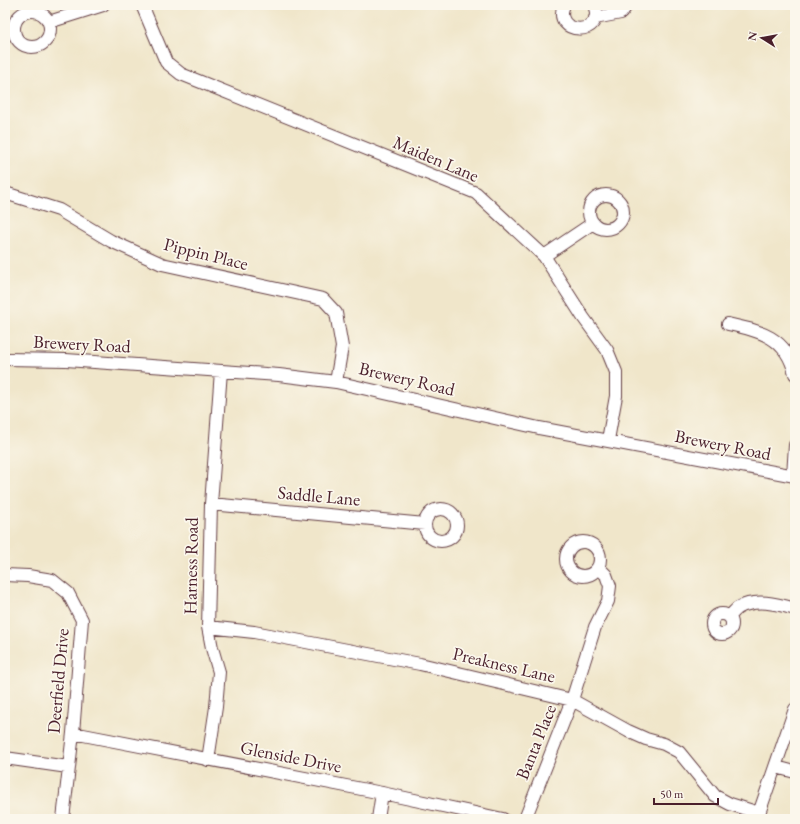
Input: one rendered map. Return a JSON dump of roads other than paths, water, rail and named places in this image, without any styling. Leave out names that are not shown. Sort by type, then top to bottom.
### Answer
[{"type":"street","points":[[49,22],[103,5]]},
{"type":"street","name":"Maiden Lane","points":[[142,5],[166,62],[181,74],[476,194],[544,256],[583,317],[607,350],[616,372],[616,396],[608,440]]},
{"type":"street","points":[[564,5],[562,13],[566,24],[577,29],[583,29],[592,23],[596,12],[594,5]]},
{"type":"street","points":[[595,18],[621,13],[627,5]]},
{"type":"street","name":"Pippin Place","points":[[5,193],[59,210],[111,241],[162,264],[323,299],[336,313],[342,347],[336,382]]},
{"type":"street","points":[[544,256],[593,223]]},
{"type":"street","points":[[728,324],[754,330],[770,337],[783,347],[793,363],[795,374]]},
{"type":"street","name":"Brewery Road","points":[[5,359],[66,360],[279,375],[336,382],[539,428],[794,476]]},
{"type":"street","name":"Harness Road","points":[[208,760],[216,707],[219,672],[208,627],[211,504],[222,371]]},
{"type":"street","points":[[794,476],[795,445]]},
{"type":"street","name":"Saddle Lane","points":[[211,504],[424,524]]},
{"type":"street","name":"Banta Place","points":[[525,819],[572,700],[595,627],[608,600],[610,586],[606,575],[598,567]]},
{"type":"street","name":"Deerfield Drive","points":[[5,575],[28,576],[52,580],[68,593],[82,620],[63,819]]},
{"type":"street","points":[[728,617],[738,608],[751,604],[772,603],[795,609]]},
{"type":"street","name":"Preakness Lane","points":[[208,627],[254,632],[420,664],[572,700],[628,732],[664,744],[679,752],[715,796],[758,816]]},
{"type":"street","points":[[758,816],[795,709]]},
{"type":"street","name":"Glenside Drive","points":[[72,733],[382,793],[503,819]]},
{"type":"street","points":[[5,758],[68,767]]},
{"type":"street","points":[[776,767],[795,772]]},
{"type":"street","points":[[378,819],[382,793]]}]
